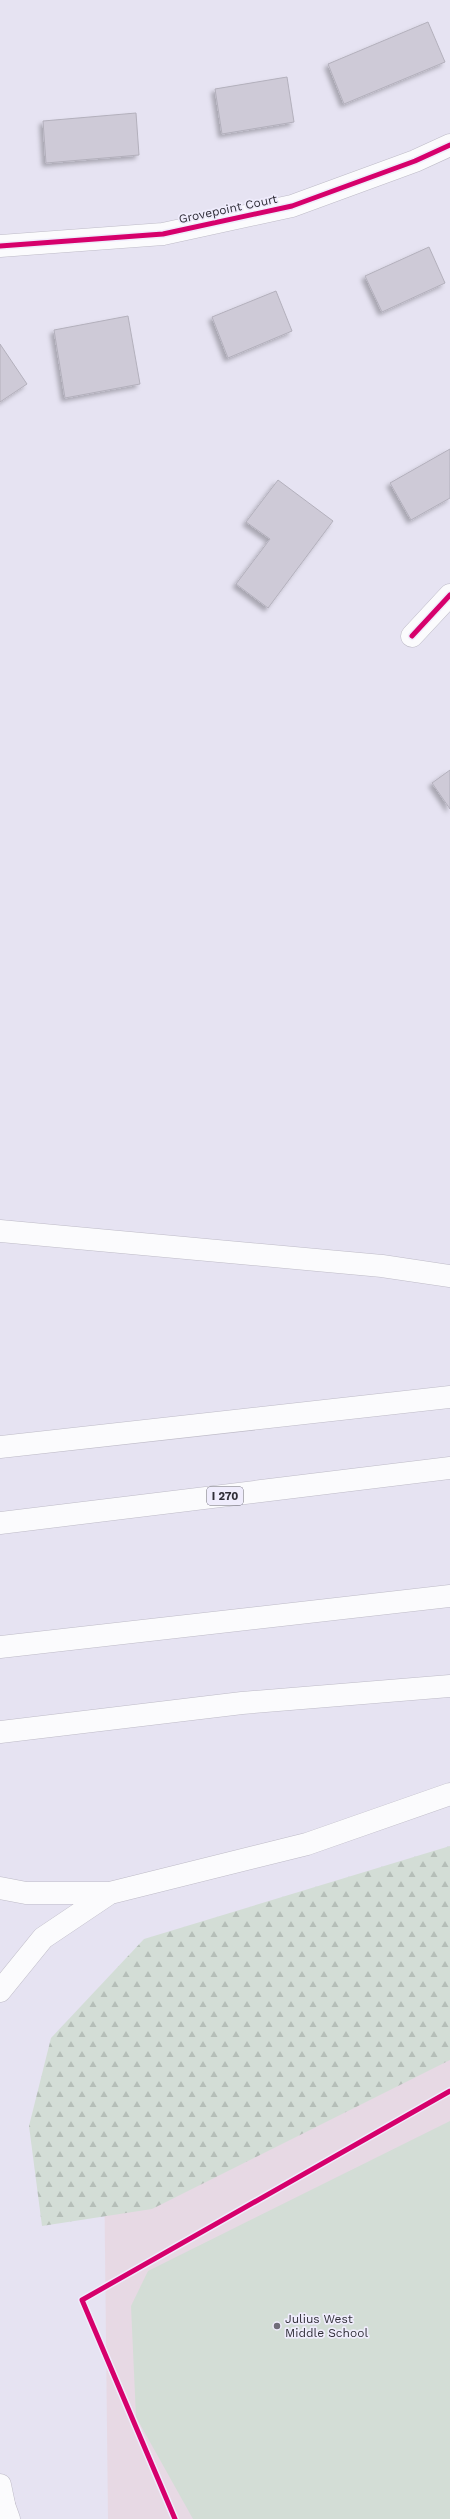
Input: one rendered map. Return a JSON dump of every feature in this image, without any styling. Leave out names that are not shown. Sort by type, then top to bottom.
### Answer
[{"type":"main road","name":"Grovepoint Court","points":[[0,246],[163,234],[292,206],[415,161],[450,145]]},
{"type":"main road","points":[[412,636],[450,595]]},
{"type":"main road","points":[[0,1231],[382,1266],[450,1276]]},
{"type":"main road","points":[[0,1447],[450,1397]]},
{"type":"main road","name":"I 270","points":[[0,1523],[450,1468]]},
{"type":"main road","points":[[0,1647],[450,1596]]},
{"type":"main road","points":[[0,1732],[242,1703],[450,1686]]},
{"type":"main road","points":[[0,1888],[26,1893],[110,1893],[308,1844],[450,1794]]},
{"type":"main road","points":[[0,1991],[43,1938],[110,1893]]},
{"type":"shaded area","name":"Julius West Middle School","points":[[450,1972],[450,2519],[108,2519],[104,2160]]},
{"type":"green space","points":[[450,1846],[450,2060],[152,2209],[42,2226],[29,2126],[51,2038],[144,1939]]},
{"type":"green space","name":"Julius West Middle School","points":[[450,2121],[450,2519],[193,2519],[136,2417],[131,2306],[148,2271]]},
{"type":"building","points":[[428,22],[445,62],[344,104],[328,64]]},
{"type":"building","points":[[287,77],[294,122],[222,134],[215,89]]},
{"type":"building","points":[[136,113],[139,155],[46,163],[43,121]]},
{"type":"building","points":[[429,247],[445,283],[382,312],[365,276]]},
{"type":"building","points":[[276,291],[292,331],[228,358],[212,317]]},
{"type":"building","points":[[128,316],[140,384],[65,398],[54,330]]},
{"type":"building","points":[[0,344],[27,384],[0,402]]},
{"type":"building","points":[[450,449],[450,498],[411,520],[390,483]]},
{"type":"building","points":[[278,480],[333,521],[268,608],[236,584],[270,539],[246,522]]},
{"type":"building","points":[[450,770],[450,809],[432,783]]},
{"type":"cycle path","points":[[0,246],[163,234],[292,206],[415,161],[450,145]]},
{"type":"cycle path","points":[[412,636],[450,595]]},
{"type":"cycle path","points":[[175,2519],[82,2300],[450,2091]]},
{"type":"place","name":"Julius West Middle School","points":[[277,2326]]}]
